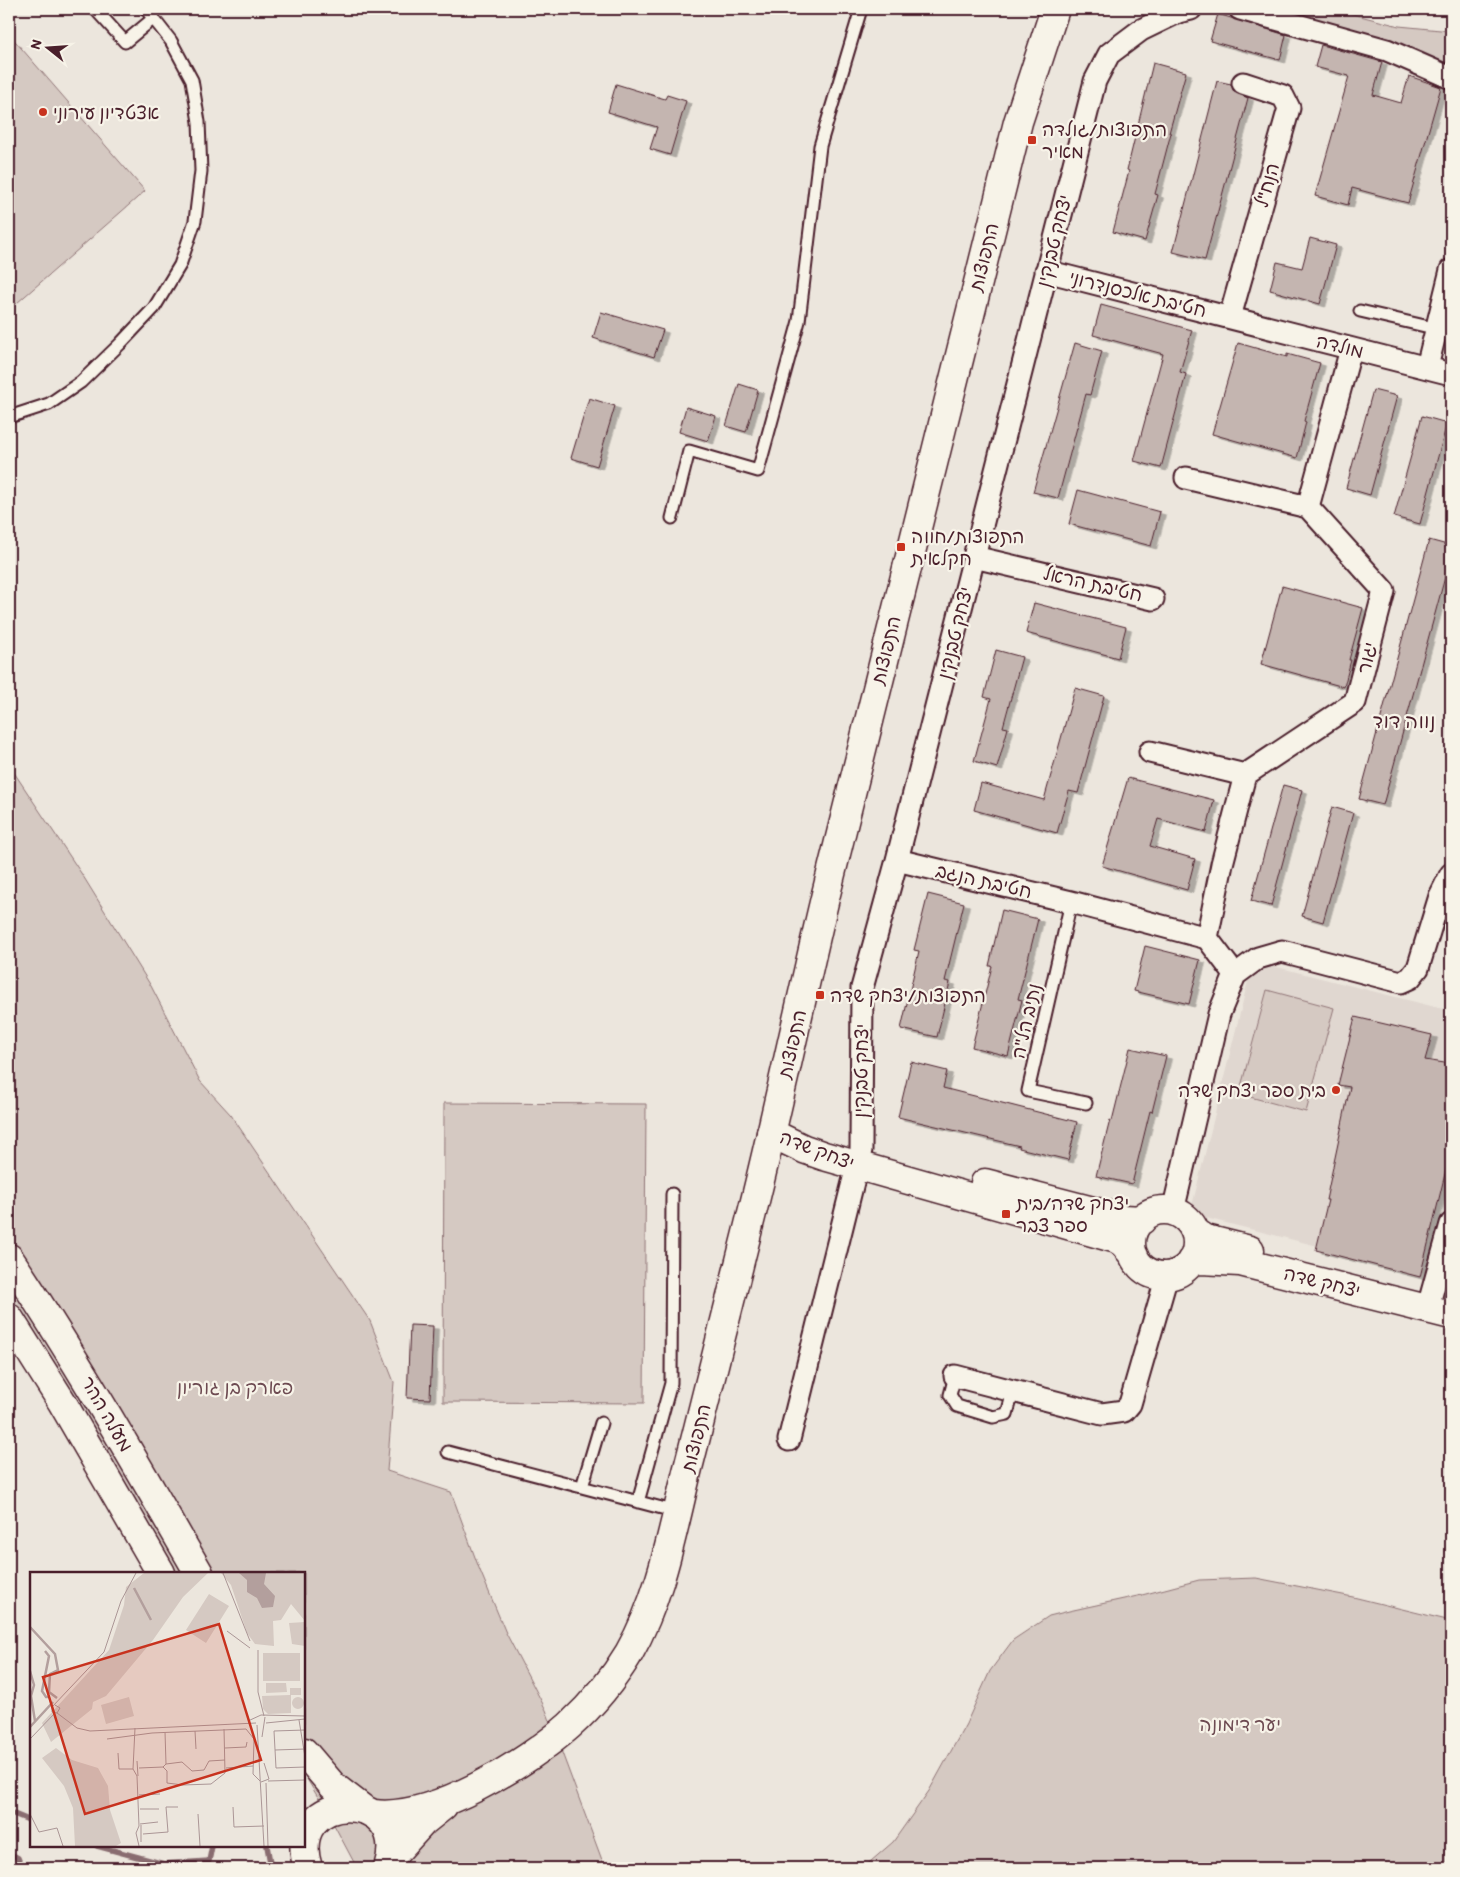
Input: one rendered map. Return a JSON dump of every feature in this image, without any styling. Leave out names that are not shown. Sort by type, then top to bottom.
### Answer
[{"type":"main road","name":"התפוצות","points":[[1018,122],[1036,9]]},
{"type":"main road","name":"התפוצות","points":[[305,1854],[306,1838],[311,1827],[323,1814],[339,1807],[351,1806],[368,1811],[396,1815],[414,1811],[456,1796],[505,1771],[540,1748],[573,1722],[591,1704],[628,1655],[644,1624],[660,1583],[678,1512],[771,1133],[824,900],[1018,122],[1055,9]]},
{"type":"main road","name":"יצחק שדה","points":[[771,1133],[813,1138],[859,1158],[1117,1239],[1134,1256]]},
{"type":"main road","name":"יצחק שדה","points":[[859,1158],[1124,1220],[1142,1220]]},
{"type":"main road","points":[[1162,1210],[1173,1212],[1183,1216],[1194,1232],[1196,1246],[1190,1261],[1178,1273],[1167,1276],[1147,1272],[1139,1265],[1131,1246],[1136,1226],[1152,1213],[1162,1210]]},
{"type":"main road","name":"יצחק שדה","points":[[1194,1232],[1206,1239],[1441,1298]]},
{"type":"main road","name":"מעלה ההר","points":[[9,1258],[59,1333],[198,1572]]},
{"type":"main road","name":"יצחק שדה","points":[[1190,1261],[1240,1262],[1451,1315]]},
{"type":"main road","name":"מעלה ההר","points":[[9,1318],[62,1402],[160,1572]]},
{"type":"main road","points":[[305,1753],[333,1786],[382,1822],[392,1844],[389,1865]]},
{"type":"main road","name":"התפוצות","points":[[389,1865],[423,1822],[456,1796]]},
{"type":"street","name":"יצחק טבנקין","points":[[789,1440],[859,1158],[862,988],[897,860],[1095,82],[1109,54],[1142,30],[1178,12],[1192,9]]},
{"type":"street","points":[[1240,9],[1387,50],[1451,78]]},
{"type":"street","name":"הנח\"ל","points":[[1230,317],[1289,108],[1284,96],[1242,83]]},
{"type":"street","points":[[1427,367],[1443,330],[1451,270]]},
{"type":"street","name":"חטיבת אלכסנדרוני","points":[[1046,271],[1230,317]]},
{"type":"street","name":"מולדה","points":[[1230,317],[1451,374]]},
{"type":"street","points":[[1186,478],[1308,507],[1351,349]]},
{"type":"street","name":"יגור","points":[[1245,775],[1355,702],[1384,591],[1308,507]]},
{"type":"street","name":"חטיבת הראל","points":[[974,557],[1154,598]]},
{"type":"street","points":[[1150,752],[1245,775],[1222,864],[1207,938],[1235,975]]},
{"type":"street","name":"חטיבת הנגב","points":[[897,860],[1071,902],[1207,938]]},
{"type":"street","points":[[1173,1212],[1219,1014],[1235,975],[1258,958],[1282,951],[1358,973],[1401,982],[1410,978],[1418,968],[1440,896],[1451,874]]},
{"type":"street","points":[[1441,1298],[1451,1224]]},
{"type":"street","points":[[955,1376],[1102,1414],[1124,1411],[1130,1404],[1167,1276]]},
{"type":"lane","points":[[95,9],[125,42],[154,18]]},
{"type":"lane","points":[[9,417],[49,404],[82,382],[154,308],[180,265],[195,222],[201,171],[199,122],[192,80],[171,41],[146,9]]},
{"type":"lane","points":[[672,518],[689,451],[758,471],[799,321],[820,146],[861,9]]},
{"type":"lane","points":[[1360,311],[1443,330]]},
{"type":"lane","name":"נתיב הל\"ה","points":[[1071,902],[1028,1091],[1086,1103]]},
{"type":"lane","points":[[638,1502],[671,1382],[672,1194]]},
{"type":"lane","points":[[955,1376],[950,1395],[957,1406],[993,1416],[1007,1414],[1013,1392]]},
{"type":"lane","points":[[582,1487],[601,1423]]},
{"type":"lane","points":[[448,1452],[678,1512]]},
{"type":"shaded area","name":"בית ספר יצחק שדה","points":[[1253,961],[1451,1011],[1451,1168],[1425,1273],[1190,1214]]},
{"type":"green space","points":[[1278,9],[1333,9],[1399,26],[1451,31],[1451,66],[1395,41]]},
{"type":"green space","name":"אצטדיון עירוני","points":[[9,34],[145,191],[9,310]]},
{"type":"green space","name":"פארק בן גוריון","points":[[9,765],[83,876],[151,986],[200,1081],[231,1115],[370,1321],[394,1382],[387,1471],[451,1492],[479,1568],[506,1633],[546,1710],[605,1868],[357,1868],[305,1776],[305,1572],[174,1572],[9,1299]]},
{"type":"green space","points":[[1267,990],[1334,1008],[1306,1112],[1239,1094]]},
{"type":"green space","points":[[444,1103],[646,1104],[644,1403],[443,1402]]},
{"type":"green space","name":"יער דימונה","points":[[1256,1578],[1353,1597],[1451,1621],[1451,1868],[863,1868],[893,1842],[929,1791],[966,1724],[990,1671],[1013,1640],[1049,1616],[1199,1580]]},
{"type":"building","points":[[1218,14],[1286,35],[1280,60],[1210,41]]},
{"type":"building","points":[[1321,45],[1382,62],[1373,95],[1401,103],[1409,76],[1441,87],[1408,203],[1352,188],[1348,205],[1315,196],[1349,76],[1315,67]]},
{"type":"building","points":[[1153,63],[1186,72],[1169,133],[1171,133],[1155,194],[1158,195],[1145,241],[1113,232],[1129,171],[1127,170]]},
{"type":"building","points":[[1217,81],[1231,84],[1234,92],[1248,98],[1205,260],[1173,252]]},
{"type":"building","points":[[616,84],[665,99],[667,95],[686,101],[670,155],[650,149],[657,127],[608,112]]},
{"type":"building","points":[[1310,238],[1336,245],[1320,304],[1270,290],[1277,262],[1302,268]]},
{"type":"building","points":[[1101,305],[1192,330],[1180,372],[1186,374],[1161,468],[1134,461],[1163,354],[1093,335]]},
{"type":"building","points":[[601,312],[663,330],[654,357],[593,338]]},
{"type":"building","points":[[1075,343],[1102,351],[1090,395],[1086,394],[1058,498],[1033,492]]},
{"type":"building","points":[[1238,343],[1287,357],[1287,354],[1320,363],[1304,421],[1306,422],[1297,458],[1212,434]]},
{"type":"building","points":[[739,384],[758,390],[746,432],[726,426]]},
{"type":"building","points":[[1373,390],[1397,396],[1370,495],[1346,488]]},
{"type":"building","points":[[589,398],[615,406],[597,466],[571,458]]},
{"type":"building","points":[[686,407],[716,416],[708,441],[679,432]]},
{"type":"building","points":[[1422,416],[1447,423],[1420,524],[1394,517]]},
{"type":"building","points":[[1078,490],[1160,512],[1151,546],[1069,524]]},
{"type":"building","points":[[1429,540],[1451,546],[1451,555],[1383,805],[1359,799]]},
{"type":"building","points":[[1282,586],[1363,608],[1344,687],[1261,664]]},
{"type":"building","points":[[1034,603],[1126,627],[1118,658],[1026,633]]},
{"type":"building","points":[[996,650],[1022,657],[1003,727],[1008,728],[997,768],[974,761],[991,699],[984,697]]},
{"type":"building","points":[[1075,688],[1104,696],[1078,793],[1069,791],[1057,833],[974,810],[981,783],[1044,800]]},
{"type":"building","points":[[1128,778],[1214,800],[1206,832],[1158,819],[1150,846],[1195,859],[1187,890],[1102,866]]},
{"type":"building","points":[[1283,785],[1302,790],[1271,906],[1251,901]]},
{"type":"building","points":[[1332,807],[1353,813],[1323,922],[1302,916]]},
{"type":"building","points":[[928,894],[964,903],[945,981],[950,982],[937,1037],[901,1029],[919,951],[914,950]]},
{"type":"building","points":[[1002,910],[1038,919],[1018,999],[1022,1000],[1008,1056],[972,1047],[992,966],[989,966]]},
{"type":"building","points":[[1145,946],[1200,960],[1189,1004],[1134,991]]},
{"type":"building","name":"בית ספר יצחק שדה","points":[[1355,1017],[1432,1035],[1425,1060],[1451,1064],[1451,1149],[1420,1277],[1316,1250],[1328,1200],[1326,1200],[1350,1087],[1338,1085]]},
{"type":"building","points":[[1130,1048],[1166,1056],[1132,1184],[1096,1176]]},
{"type":"building","points":[[911,1062],[947,1071],[943,1088],[1077,1122],[1068,1160],[1019,1148],[1020,1146],[898,1117]]},
{"type":"building","points":[[410,1325],[433,1326],[430,1399],[407,1398]]},
{"type":"waterway","points":[[9,1812],[30,1821]]},
{"type":"waterway","points":[[101,1847],[164,1864],[209,1861],[212,1847]]},
{"type":"waterway","points":[[267,1847],[271,1868]]},
{"type":"waterway","points":[[9,1853],[18,1858],[22,1868]]},
{"type":"place","name":"אצטדיון עירוני","points":[[43,112]]},
{"type":"place","name":"התפוצות/גולדה מאיר","points":[[1032,140]]},
{"type":"place","name":"התפוצות/חווה חקלאית","points":[[901,547]]},
{"type":"place","name":"התפוצות/יצחק שדה","points":[[820,995]]},
{"type":"place","name":"בית ספר יצחק שדה","points":[[1336,1090]]},
{"type":"place","name":"יצחק שדה/בית ספר צבר","points":[[1006,1214]]},
{"type":"district","name":"נווה דוד","points":[[1404,721]]}]
